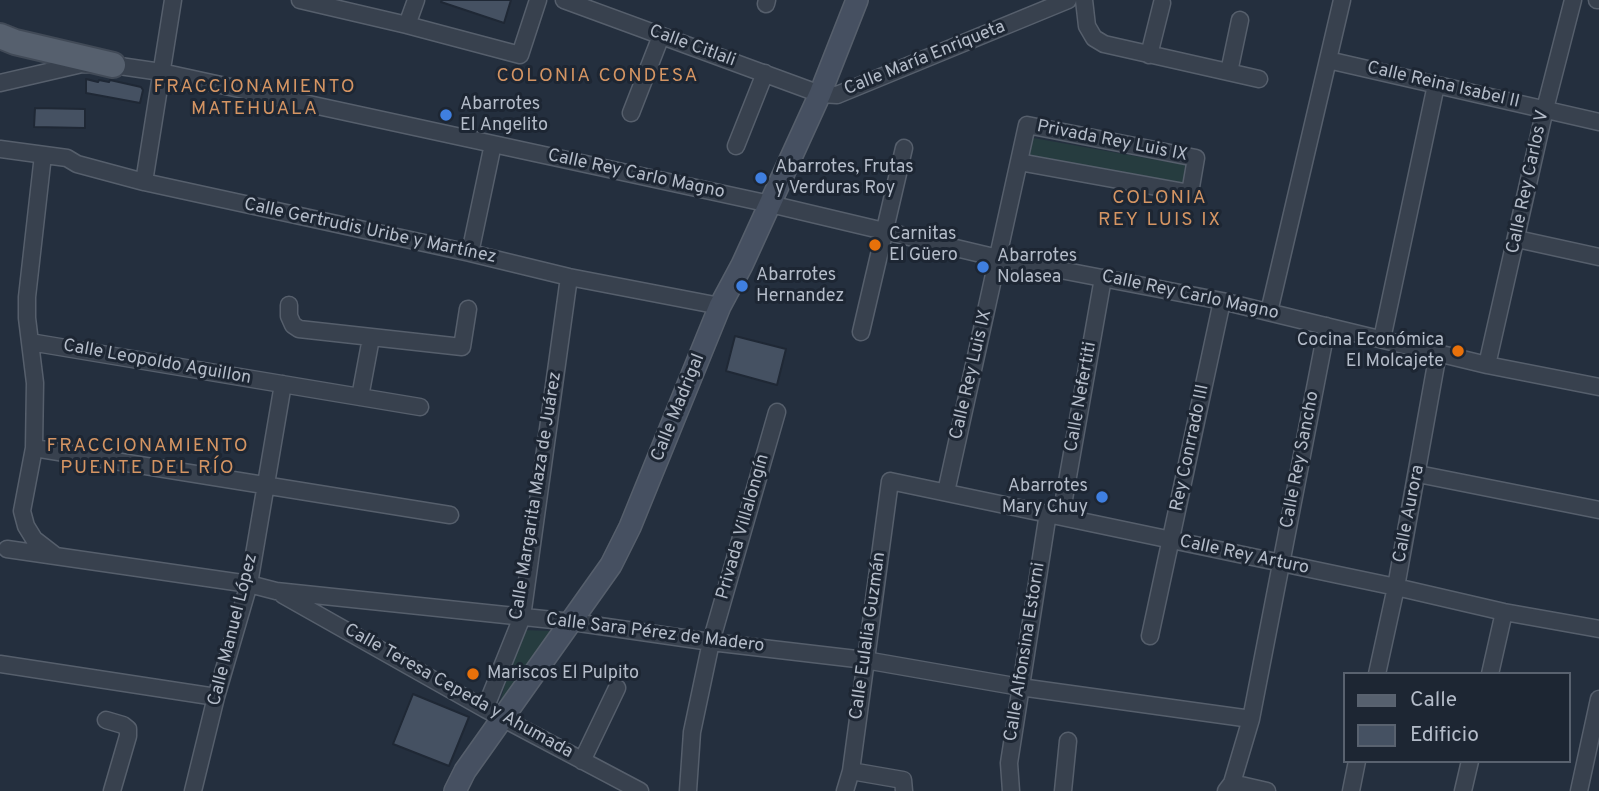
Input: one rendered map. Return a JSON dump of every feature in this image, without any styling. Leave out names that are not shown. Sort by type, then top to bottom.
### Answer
[{"type":"main road","points":[[0,36],[113,65]]},
{"type":"street","points":[[144,182],[173,0]]},
{"type":"street","points":[[300,0],[520,55],[538,0]]},
{"type":"street","points":[[407,25],[416,0]]},
{"type":"street","name":"Calle Citlali","points":[[564,0],[820,94]]},
{"type":"street","name":"Calle Madrigal","points":[[455,791],[494,714],[572,622],[611,565],[630,527],[720,306],[820,94],[858,0]]},
{"type":"street","name":"Calle María Enriqueta","points":[[820,94],[837,95],[1068,0]]},
{"type":"street","points":[[1084,0],[1087,26],[1094,38],[1104,44],[1259,79]]},
{"type":"street","points":[[1269,312],[1342,0]]},
{"type":"street","name":"Calle Rey Carlos V","points":[[1487,365],[1545,109],[1573,0]]},
{"type":"street","points":[[1149,55],[1162,3]]},
{"type":"street","points":[[1229,72],[1240,20]]},
{"type":"street","points":[[631,113],[661,36]]},
{"type":"street","name":"Calle Reina Isabel II","points":[[1328,60],[1599,122]]},
{"type":"street","name":"Calle Rey Carlo Magno","points":[[8,81],[82,64],[113,65],[161,72],[770,204],[998,258],[1222,301],[1487,365],[1599,387]]},
{"type":"street","points":[[736,146],[765,73]]},
{"type":"street","points":[[1381,339],[1436,85]]},
{"type":"street","name":"Privada Rey Luis IX","points":[[998,258],[1027,125],[1196,158],[1190,193],[1019,162]]},
{"type":"street","points":[[470,253],[493,144]]},
{"type":"street","points":[[861,332],[904,148]]},
{"type":"street","name":"Calle Gertrudis Uribe y Martínez","points":[[0,149],[66,158],[77,164],[144,182],[569,277],[720,306]]},
{"type":"street","points":[[43,155],[27,298],[35,383],[34,448],[22,511],[26,526],[34,539],[58,558]]},
{"type":"street","points":[[1517,239],[1599,257]]},
{"type":"street","name":"Calle Rey Luis IX","points":[[946,492],[998,258]]},
{"type":"street","name":"Calle Margarita Maza de Juárez","points":[[494,714],[522,617],[569,277]]},
{"type":"street","name":"Calle Nefertiti","points":[[1054,514],[1103,278]]},
{"type":"street","name":"Rey Conrrado III","points":[[1150,636],[1222,301]]},
{"type":"street","points":[[289,305],[289,316],[293,325],[299,329],[462,347],[468,309]]},
{"type":"street","name":"Calle Rey Sancho","points":[[1229,787],[1251,719],[1327,326]]},
{"type":"street","points":[[360,397],[372,338]]},
{"type":"street","name":"Calle Leopoldo Aguillon","points":[[30,342],[421,407]]},
{"type":"street","name":"Calle Aurora","points":[[1377,672],[1418,474],[1438,353]]},
{"type":"street","name":"Calle Manuel López","points":[[193,791],[248,584],[283,384]]},
{"type":"street","name":"Privada Villalongín","points":[[688,791],[692,733],[711,642],[777,412]]},
{"type":"street","points":[[34,448],[450,516]]},
{"type":"street","points":[[1418,474],[1599,510]]},
{"type":"street","name":"Calle Rey Arturo","points":[[890,481],[1504,612],[1599,629]]},
{"type":"street","name":"Calle Eulalia Guzmán","points":[[845,791],[851,771],[890,481]]},
{"type":"street","name":"Calle Alfonsina Estorni","points":[[1012,791],[1009,763],[1020,687],[1054,514]]},
{"type":"street","name":"Calle Sara Pérez de Madero","points":[[7,549],[248,584],[276,591],[572,622],[865,660],[1020,687],[1251,719]]},
{"type":"street","name":"Calle Teresa Cepeda y Ahumada","points":[[276,591],[494,714],[640,791]]},
{"type":"street","points":[[1490,672],[1504,612]]},
{"type":"street","points":[[0,664],[216,697]]},
{"type":"street","points":[[582,761],[617,688]]},
{"type":"street","points":[[1579,791],[1599,699]]},
{"type":"street","points":[[106,720],[128,729],[112,791]]},
{"type":"street","points":[[1063,791],[1068,741]]},
{"type":"street","points":[[1351,791],[1357,763]]},
{"type":"street","points":[[1463,791],[1469,763]]},
{"type":"street","points":[[851,771],[904,780],[904,791]]},
{"type":"street","points":[[1229,787],[1267,791]]},
{"type":"green space","points":[[1028,137],[1185,165],[1184,184],[1024,158]]},
{"type":"green space","points":[[521,630],[553,631],[498,709]]},
{"type":"building","points":[[511,0],[504,23],[441,2]]},
{"type":"building","points":[[86,79],[98,82],[110,80],[141,87],[143,90],[140,103],[86,93]]},
{"type":"building","points":[[35,108],[85,109],[85,128],[34,127]]},
{"type":"building","points":[[735,336],[786,349],[777,385],[726,371]]},
{"type":"building","points":[[413,694],[469,717],[449,766],[393,744]]},
{"type":"place","name":"Abarrotes El Angelito","points":[[446,115]]},
{"type":"place","name":"Abarrotes, Frutas y Verduras Roy","points":[[761,178]]},
{"type":"place","name":"Carnitas El Güero","points":[[875,245]]},
{"type":"place","name":"Abarrotes Nolasea","points":[[983,267]]},
{"type":"place","name":"Abarrotes Hernandez","points":[[742,286]]},
{"type":"place","name":"Cocina Económica El Molcajete","points":[[1458,351]]},
{"type":"place","name":"Abarrotes Mary Chuy","points":[[1102,497]]},
{"type":"place","name":"Mariscos El Pulpito","points":[[473,674]]},
{"type":"district","name":"COLONIA CONDESA","points":[[598,77]]},
{"type":"district","name":"FRACCIONAMIENTO MATEHUALA","points":[[255,99]]},
{"type":"district","name":"COLONIA REY LUIS IX","points":[[1160,210]]},
{"type":"district","name":"FRACCIONAMIENTO PUENTE DEL RÍO","points":[[148,458]]}]
